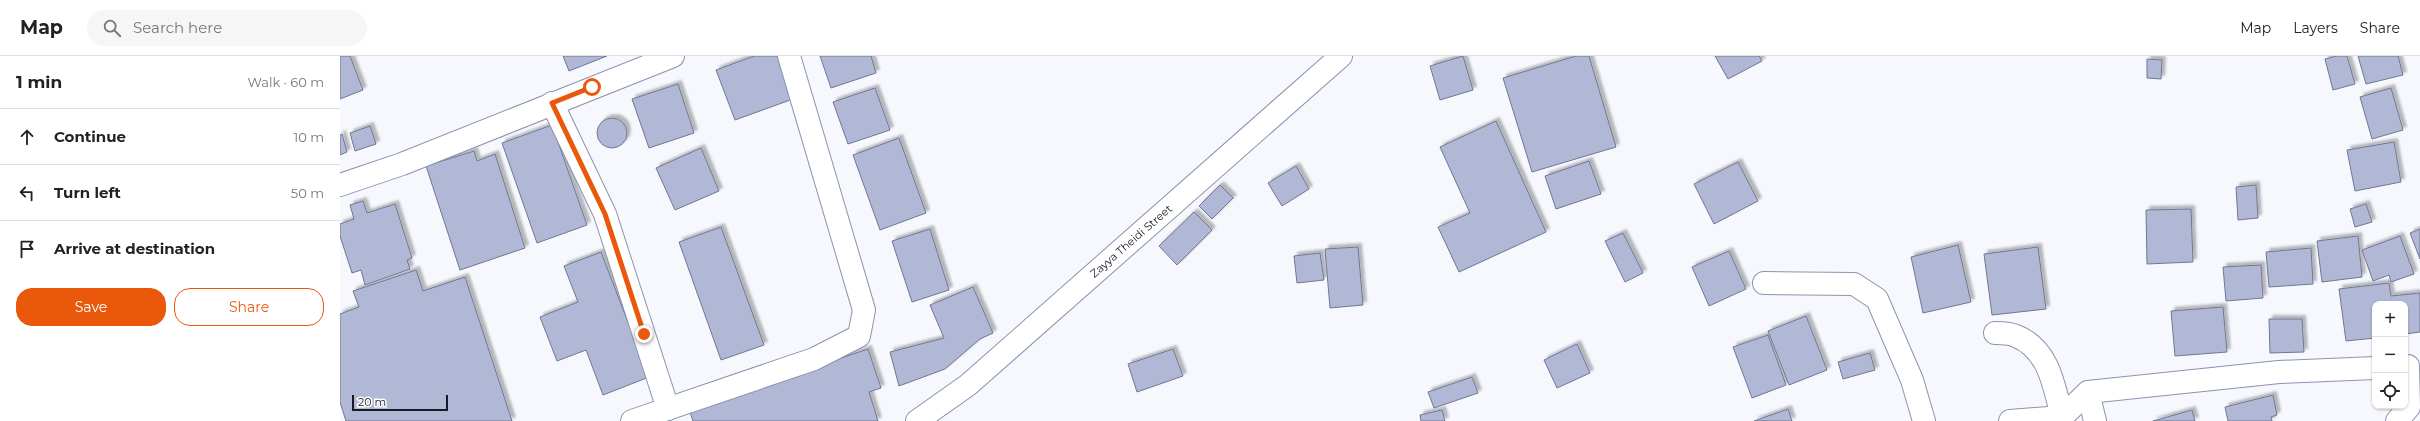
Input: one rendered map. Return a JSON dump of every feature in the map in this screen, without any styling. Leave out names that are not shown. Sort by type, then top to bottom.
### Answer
[{"type":"street","points":[[340,185],[402,164],[673,56]]},
{"type":"street","points":[[632,421],[814,359],[859,336],[864,310],[789,56]]},
{"type":"street","name":"Zayya Theidi Street","points":[[917,421],[968,385],[1341,56]]},
{"type":"street","points":[[552,103],[605,214],[668,409]]},
{"type":"street","points":[[1764,283],[1854,284],[1877,299],[1912,380],[1924,421]]},
{"type":"street","points":[[1995,332],[2016,336],[2039,351],[2052,378],[2062,417]]},
{"type":"street","points":[[2397,421],[2408,408],[2411,365]]},
{"type":"street","points":[[2010,421],[2062,417],[2088,392],[2279,372],[2372,368]]},
{"type":"street","points":[[2088,392],[2095,421]]},
{"type":"building","points":[[340,56],[350,56],[363,90],[340,99]]},
{"type":"building","points":[[563,56],[607,56],[569,71]]},
{"type":"building","points":[[754,56],[778,56],[793,99],[735,120],[716,70]]},
{"type":"building","points":[[820,56],[871,56],[876,73],[831,88]]},
{"type":"building","points":[[1463,56],[1473,90],[1440,100],[1430,66]]},
{"type":"building","points":[[1576,56],[1589,56],[1616,147],[1532,172],[1503,78]]},
{"type":"building","points":[[1715,56],[1759,56],[1762,61],[1728,79]]},
{"type":"building","points":[[2337,56],[2347,56],[2355,84],[2333,90],[2325,59]]},
{"type":"building","points":[[2358,56],[2398,56],[2403,75],[2366,84]]},
{"type":"building","points":[[2147,59],[2162,60],[2161,79],[2147,78]]},
{"type":"building","points":[[678,84],[694,133],[649,148],[632,99]]},
{"type":"building","points":[[875,88],[890,130],[848,144],[833,102]]},
{"type":"building","points":[[2391,88],[2403,130],[2372,139],[2360,97]]},
{"type":"building","points":[[612,118],[623,122],[627,133],[623,144],[612,148],[601,144],[597,133],[601,122]]},
{"type":"building","points":[[1496,121],[1546,232],[1459,272],[1438,227],[1470,213],[1440,147]]},
{"type":"building","points":[[552,125],[587,225],[537,243],[502,143]]},
{"type":"building","points":[[370,126],[376,144],[355,151],[350,133]]},
{"type":"building","points":[[342,134],[347,152],[340,155],[340,135]]},
{"type":"building","points":[[899,138],[926,213],[880,230],[853,155]]},
{"type":"building","points":[[2394,142],[2401,182],[2355,191],[2347,150]]},
{"type":"building","points":[[701,148],[719,191],[675,210],[656,168]]},
{"type":"building","points":[[474,151],[477,161],[495,154],[525,248],[460,270],[426,166]]},
{"type":"building","points":[[1589,161],[1601,194],[1556,209],[1545,176]]},
{"type":"building","points":[[1738,162],[1758,201],[1714,224],[1694,184]]},
{"type":"building","points":[[1296,166],[1309,189],[1282,206],[1268,183]]},
{"type":"building","points":[[1220,185],[1233,198],[1212,219],[1199,206]]},
{"type":"building","points":[[2256,185],[2258,218],[2238,220],[2236,187]]},
{"type":"building","points":[[363,201],[367,213],[395,204],[412,258],[407,260],[410,269],[365,285],[361,270],[352,273],[340,236],[340,224],[354,219],[350,205]]},
{"type":"building","points":[[2366,204],[2372,222],[2355,227],[2350,209]]},
{"type":"building","points":[[2191,209],[2193,262],[2147,264],[2146,210]]},
{"type":"building","points":[[1194,212],[1212,230],[1177,265],[1159,246]]},
{"type":"building","points":[[721,227],[764,345],[721,360],[679,242]]},
{"type":"building","points":[[930,229],[949,290],[912,302],[892,241]]},
{"type":"building","points":[[2420,229],[2420,259],[2410,233]]},
{"type":"building","points":[[1623,233],[1643,273],[1625,282],[1605,241]]},
{"type":"building","points":[[2358,236],[2362,277],[2322,282],[2317,241]]},
{"type":"building","points":[[2400,236],[2414,274],[2391,282],[2389,275],[2373,281],[2362,250]]},
{"type":"building","points":[[1958,245],[1971,302],[1923,313],[1911,257]]},
{"type":"building","points":[[1358,247],[1363,305],[1330,308],[1325,249]]},
{"type":"building","points":[[2038,247],[2046,309],[1992,315],[1984,254]]},
{"type":"building","points":[[2311,248],[2313,284],[2269,287],[2266,252]]},
{"type":"building","points":[[1729,251],[1746,289],[1709,306],[1692,267]]},
{"type":"building","points":[[601,252],[649,377],[603,395],[586,350],[557,361],[540,317],[578,302],[564,266]]},
{"type":"building","points":[[1320,253],[1324,280],[1297,283],[1294,256]]},
{"type":"building","points":[[2261,265],[2263,298],[2226,301],[2223,267]]},
{"type":"building","points":[[416,270],[423,291],[465,277],[512,421],[346,421],[340,402],[340,314],[359,307],[353,291]]},
{"type":"building","points":[[2389,283],[2391,296],[2420,293],[2420,332],[2408,334],[2408,301],[2372,301],[2372,338],[2346,341],[2339,289]]},
{"type":"building","points":[[973,287],[993,333],[980,339],[945,369],[899,386],[890,352],[944,338],[930,305]]},
{"type":"building","points":[[2223,307],[2227,352],[2175,356],[2171,311]]},
{"type":"building","points":[[1806,316],[1827,370],[1789,385],[1768,331]]},
{"type":"building","points":[[2269,319],[2302,319],[2304,352],[2270,353]]},
{"type":"building","points":[[1768,335],[1786,385],[1752,398],[1733,347]]},
{"type":"building","points":[[1577,344],[1590,373],[1557,388],[1544,360]]},
{"type":"building","points":[[868,349],[881,388],[869,392],[878,421],[693,421],[689,409]]},
{"type":"building","points":[[1173,349],[1183,376],[1137,392],[1128,364]]},
{"type":"building","points":[[1870,353],[1875,370],[1843,379],[1838,362]]},
{"type":"building","points":[[1472,377],[1478,393],[1434,408],[1428,392]]},
{"type":"building","points":[[2273,395],[2277,415],[2271,417],[2272,421],[2228,421],[2225,407]]},
{"type":"building","points":[[1788,409],[1792,421],[1754,421]]},
{"type":"building","points":[[1442,410],[1445,421],[1421,421],[1420,415]]},
{"type":"building","points":[[2192,410],[2195,421],[2153,421]]},
{"type":"route","points":[[592,87],[552,103],[605,214],[644,334]]}]
